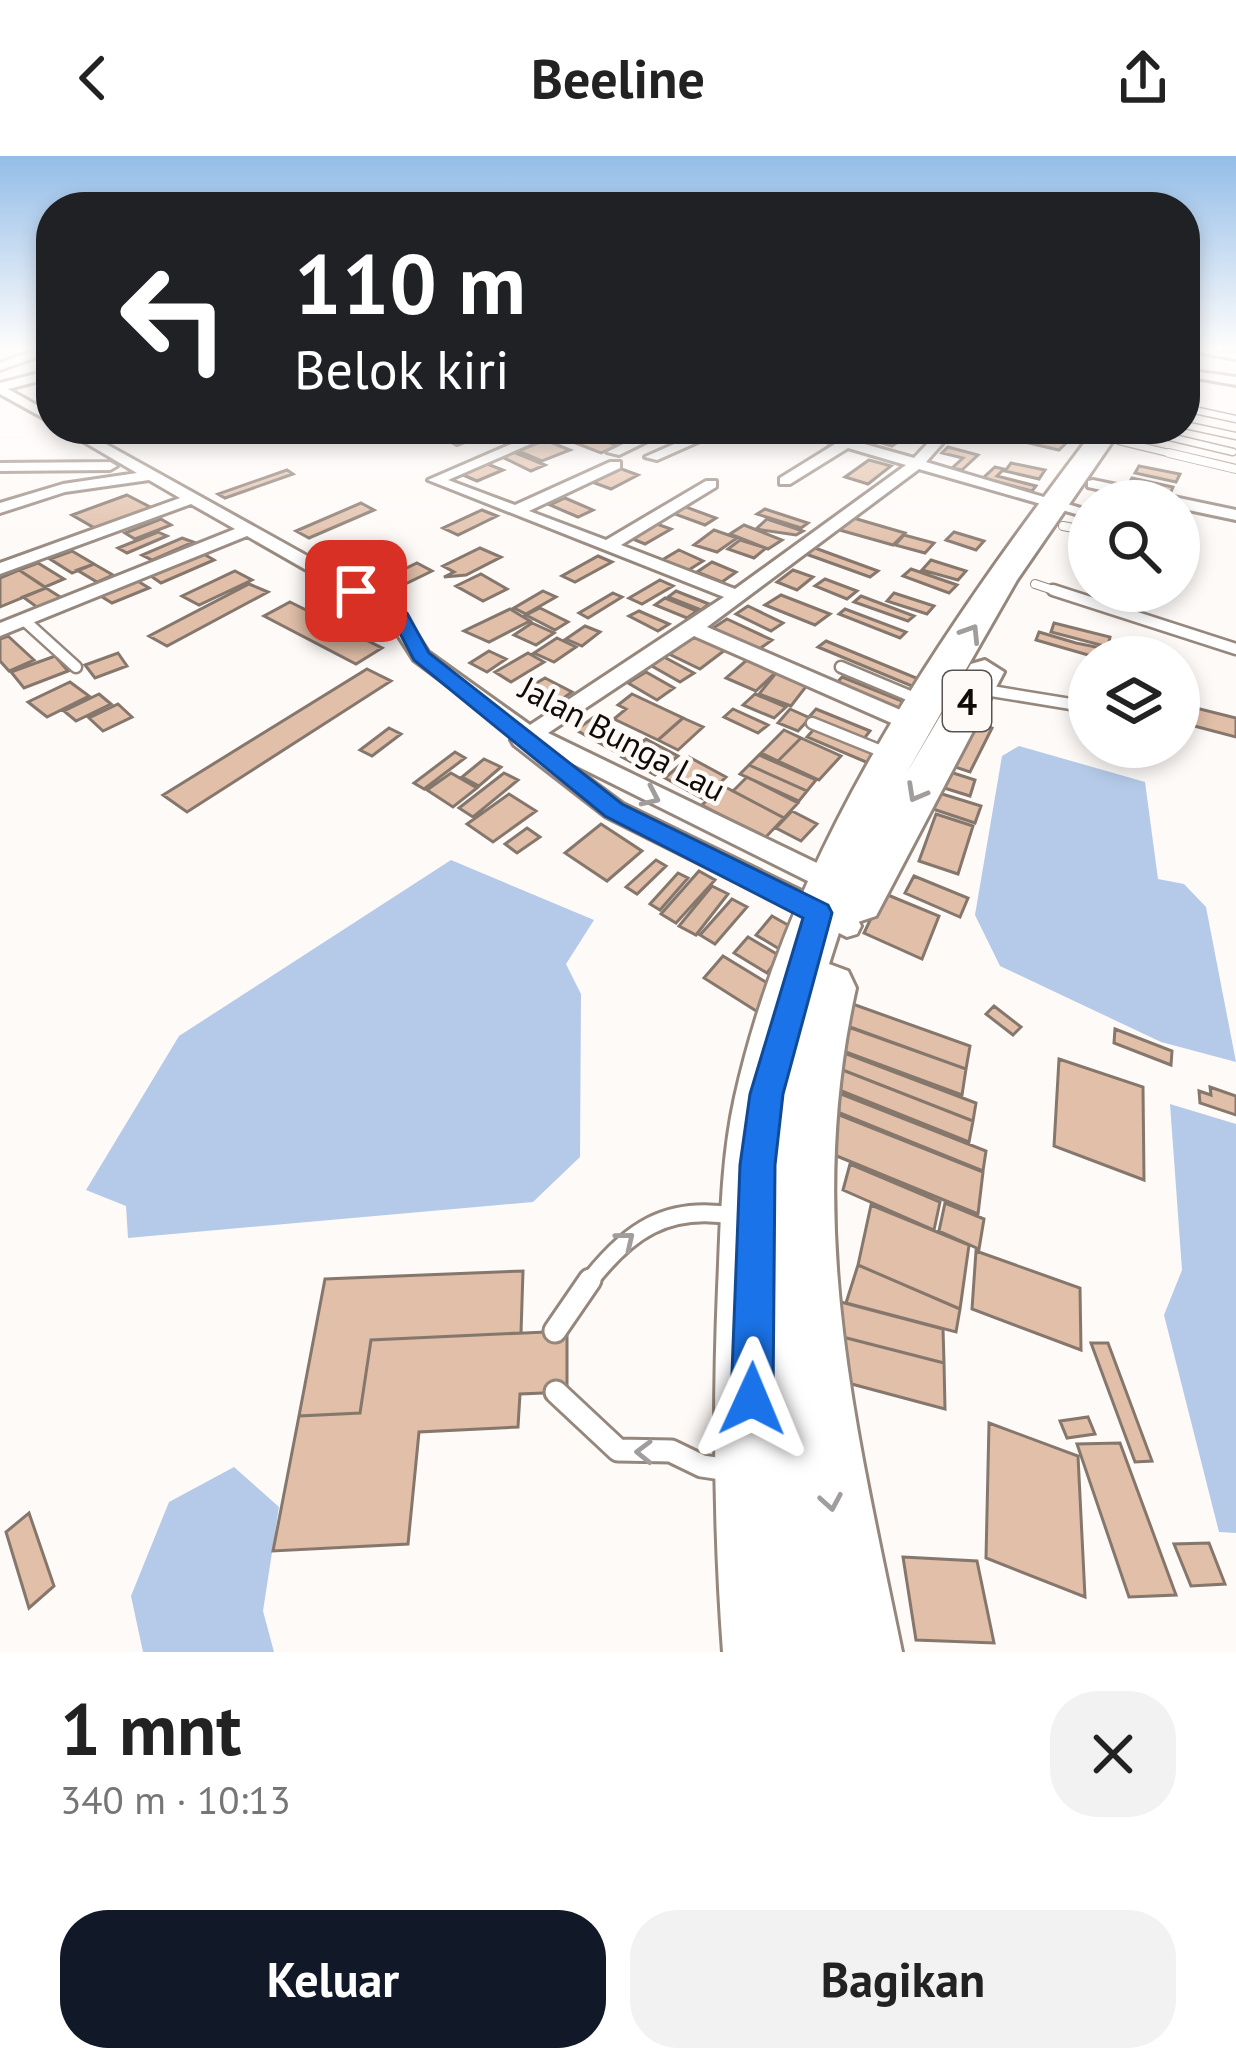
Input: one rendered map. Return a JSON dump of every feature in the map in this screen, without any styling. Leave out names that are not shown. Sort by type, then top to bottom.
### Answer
[{"type":"highway","name":"4","points":[[1095,480],[1116,444]]},
{"type":"highway","name":"4","points":[[1095,480],[1116,444]]},
{"type":"highway","name":"4","points":[[770,1652],[752,1473],[755,1222],[766,1094],[910,727],[1068,523]]},
{"type":"highway","name":"4","points":[[856,1652],[820,1439],[799,1264],[799,1149],[839,904],[1068,526]]},
{"type":"street","name":"Jalan Bunga Lau","points":[[102,444],[400,617],[421,656],[523,732],[614,810],[839,904]]},
{"type":"street","points":[[522,444],[435,480],[735,595]]},
{"type":"street","points":[[514,512],[639,444]]},
{"type":"street","points":[[652,457],[684,444]]},
{"type":"street","points":[[784,481],[845,444],[1068,508]]},
{"type":"street","points":[[523,732],[693,628],[915,465],[934,444]]},
{"type":"street","points":[[0,467],[146,471]]},
{"type":"street","points":[[0,508],[63,488],[146,471]]},
{"type":"street","points":[[606,547],[711,484]]},
{"type":"street","points":[[0,569],[193,498]]},
{"type":"street","points":[[1200,507],[1236,515]]},
{"type":"street","points":[[0,630],[247,530]]},
{"type":"street","points":[[693,628],[910,727]]},
{"type":"lane","points":[[1200,428],[1236,436]]},
{"type":"lane","points":[[1160,444],[1236,469]]},
{"type":"lane","points":[[1189,444],[1233,452]]},
{"type":"lane","points":[[1034,584],[1236,649]]},
{"type":"lane","points":[[24,620],[76,667]]},
{"type":"lane","points":[[841,667],[910,727]]},
{"type":"lane","points":[[974,687],[1068,703]]},
{"type":"lane","points":[[812,723],[910,727]]},
{"type":"lane","points":[[555,1331],[629,1232],[704,1207],[755,1222]]},
{"type":"lane","points":[[556,1392],[618,1450],[671,1451],[702,1466],[752,1473]]},
{"type":"water","points":[[1019,746],[1068,760],[1068,768],[1096,768],[1145,782],[1158,879],[1184,884],[1206,907],[1236,1062],[1161,1042],[1000,966],[975,915],[1002,756]]},
{"type":"water","points":[[451,860],[594,920],[566,964],[581,994],[580,1157],[533,1202],[128,1238],[126,1206],[86,1190],[179,1036]]},
{"type":"water","points":[[1170,1104],[1236,1124],[1236,1533],[1219,1532],[1164,1315],[1182,1270]]},
{"type":"water","points":[[234,1467],[279,1507],[263,1611],[274,1652],[143,1652],[131,1596],[169,1502]]},
{"type":"building","points":[[535,444],[570,450],[542,461],[518,451]]},
{"type":"building","points":[[578,444],[618,446],[601,453]]},
{"type":"building","points":[[1033,444],[1065,444],[1059,450]]},
{"type":"building","points":[[948,447],[978,455],[962,470],[952,468],[963,458],[942,453]]},
{"type":"building","points":[[511,451],[545,465],[531,471],[500,456]]},
{"type":"building","points":[[869,460],[891,466],[868,484],[845,477]]},
{"type":"building","points":[[482,462],[503,470],[477,481],[456,472]]},
{"type":"building","points":[[1011,463],[1045,470],[1039,479],[1005,471]]},
{"type":"building","points":[[1139,466],[1180,474],[1177,480],[1167,480],[1135,473]]},
{"type":"building","points":[[995,467],[1004,469],[997,476],[1036,486],[1032,491],[983,478]]},
{"type":"building","points":[[619,468],[638,475],[611,489],[592,482]]},
{"type":"building","points":[[287,470],[293,474],[225,498],[218,494]]},
{"type":"building","points":[[127,495],[156,510],[100,531],[72,515]]},
{"type":"building","points":[[565,498],[593,510],[578,517],[550,505]]},
{"type":"building","points":[[361,503],[374,510],[309,538],[296,531]]},
{"type":"building","points":[[683,506],[716,518],[705,525],[672,513]]},
{"type":"building","points":[[765,509],[808,523],[801,528],[757,514]]},
{"type":"building","points":[[482,510],[497,516],[458,535],[443,528]]},
{"type":"building","points":[[850,517],[905,533],[893,545],[836,529]]},
{"type":"building","points":[[161,519],[171,525],[135,539],[125,533]]},
{"type":"building","points":[[767,519],[803,531],[796,535],[756,529]]},
{"type":"building","points":[[654,523],[671,529],[645,544],[628,537]]},
{"type":"building","points":[[744,525],[782,540],[768,549],[730,534]]},
{"type":"building","points":[[714,530],[737,538],[717,552],[694,545]]},
{"type":"building","points":[[158,532],[167,536],[127,553],[118,548]]},
{"type":"building","points":[[954,532],[984,541],[976,550],[946,540]]},
{"type":"building","points":[[904,535],[934,543],[925,553],[895,545]]},
{"type":"building","points":[[182,538],[193,542],[152,560],[142,555]]},
{"type":"building","points":[[740,540],[766,548],[754,558],[728,549]]},
{"type":"building","points":[[480,548],[501,557],[466,575],[444,577],[454,572],[443,566]]},
{"type":"building","points":[[815,548],[878,571],[870,577],[806,554]]},
{"type":"building","points":[[679,550],[703,561],[687,571],[662,560]]},
{"type":"building","points":[[72,551],[94,564],[72,573],[50,559]]},
{"type":"building","points":[[202,553],[214,560],[161,583],[148,574]]},
{"type":"building","points":[[598,556],[612,562],[575,582],[562,576]]},
{"type":"building","points":[[931,560],[966,571],[958,580],[922,570]]},
{"type":"building","points":[[712,562],[736,572],[722,582],[697,572]]},
{"type":"building","points":[[38,563],[64,579],[45,587],[19,570]]},
{"type":"building","points":[[417,563],[432,571],[399,587],[384,579]]},
{"type":"building","points":[[94,564],[113,575],[97,582],[77,570]]},
{"type":"building","points":[[911,569],[957,585],[949,593],[903,576]]},
{"type":"building","points":[[19,570],[46,588],[0,607],[0,578]]},
{"type":"building","points":[[793,570],[813,577],[797,590],[777,582]]},
{"type":"building","points":[[235,571],[252,580],[199,605],[182,596]]},
{"type":"building","points":[[481,574],[507,589],[483,601],[456,586]]},
{"type":"building","points":[[825,579],[857,591],[847,599],[815,586]]},
{"type":"building","points":[[136,580],[149,588],[112,603],[99,595]]},
{"type":"building","points":[[660,580],[673,586],[642,604],[629,598]]},
{"type":"building","points":[[249,584],[268,592],[167,646],[149,636]]},
{"type":"building","points":[[46,588],[65,600],[41,610],[23,597]]},
{"type":"building","points":[[543,591],[556,597],[526,614],[514,608]]},
{"type":"building","points":[[676,591],[709,604],[701,610],[668,597]]},
{"type":"building","points":[[613,593],[622,597],[588,618],[579,613]]},
{"type":"building","points":[[894,593],[934,606],[927,614],[887,601]]},
{"type":"building","points":[[781,595],[830,614],[815,625],[765,605]]},
{"type":"building","points":[[861,596],[914,616],[908,621],[854,602]]},
{"type":"building","points":[[665,598],[697,611],[687,618],[655,605]]},
{"type":"building","points":[[290,602],[382,648],[356,664],[264,616]]},
{"type":"building","points":[[748,606],[783,623],[771,631],[736,614]]},
{"type":"building","points":[[540,608],[568,622],[555,630],[526,615]]},
{"type":"building","points":[[510,609],[530,621],[489,642],[464,631]]},
{"type":"building","points":[[845,609],[906,632],[900,638],[839,614]]},
{"type":"building","points":[[639,611],[669,624],[658,631],[629,616]]},
{"type":"building","points":[[727,619],[772,640],[755,652],[710,630]]},
{"type":"building","points":[[532,623],[554,633],[536,645],[514,635]]},
{"type":"building","points":[[1054,623],[1106,636],[1068,636],[1051,632]]},
{"type":"building","points":[[585,626],[600,632],[582,646],[566,639]]},
{"type":"building","points":[[1039,632],[1068,641],[1068,649],[1036,640]]},
{"type":"building","points":[[699,633],[729,647],[700,669],[669,654]]},
{"type":"building","points":[[8,636],[34,660],[9,671],[0,661],[0,639]]},
{"type":"building","points":[[557,638],[576,647],[554,662],[534,653]]},
{"type":"building","points":[[826,641],[926,682],[919,689],[818,647]]},
{"type":"building","points":[[489,651],[506,659],[487,672],[470,663]]},
{"type":"building","points":[[118,653],[127,666],[95,678],[85,665]]},
{"type":"building","points":[[528,653],[544,662],[511,682],[495,672]]},
{"type":"building","points":[[55,656],[68,671],[24,688],[11,672]]},
{"type":"building","points":[[664,657],[694,673],[680,682],[650,665]]},
{"type":"building","points":[[748,659],[777,671],[756,691],[726,678]]},
{"type":"building","points":[[367,669],[391,681],[187,812],[163,795]]},
{"type":"building","points":[[646,672],[674,688],[657,700],[628,683]]},
{"type":"building","points":[[776,673],[808,684],[791,706],[759,694]]},
{"type":"building","points":[[842,677],[917,707],[910,715],[835,685]]},
{"type":"building","points":[[545,678],[572,692],[555,704],[528,688]]},
{"type":"building","points":[[70,682],[89,696],[47,717],[28,702]]},
{"type":"building","points":[[99,694],[111,704],[76,721],[64,711]]},
{"type":"building","points":[[632,694],[683,718],[658,740],[614,719],[626,709],[618,705]]},
{"type":"building","points":[[755,694],[786,707],[774,718],[743,705]]},
{"type":"building","points":[[118,704],[132,717],[103,731],[89,718]]},
{"type":"building","points":[[733,709],[768,725],[758,733],[724,717]]},
{"type":"building","points":[[790,709],[810,718],[798,731],[778,723]]},
{"type":"building","points":[[816,709],[870,731],[863,740],[809,717]]},
{"type":"building","points":[[1200,709],[1236,718],[1236,737],[1200,727]]},
{"type":"building","points":[[594,717],[632,737],[614,751],[576,730]]},
{"type":"building","points":[[683,718],[703,727],[678,750],[658,740]]},
{"type":"building","points":[[969,720],[992,728],[970,772],[946,764]]},
{"type":"building","points":[[389,728],[401,734],[372,756],[360,750]]},
{"type":"building","points":[[815,728],[881,755],[873,765],[807,737]]},
{"type":"building","points":[[784,730],[801,738],[778,761],[761,753]]},
{"type":"building","points":[[801,738],[841,756],[819,780],[778,761]]},
{"type":"building","points":[[646,739],[678,756],[655,775],[622,757]]},
{"type":"building","points":[[455,752],[465,758],[424,789],[414,783]]},
{"type":"building","points":[[759,755],[816,780],[807,791],[749,765]]},
{"type":"building","points":[[689,757],[726,777],[703,799],[665,778]]},
{"type":"building","points":[[484,759],[501,767],[479,786],[462,777]]},
{"type":"building","points":[[749,765],[807,791],[799,801],[740,774]]},
{"type":"building","points":[[947,771],[975,780],[970,796],[941,787]]},
{"type":"building","points":[[451,773],[477,788],[453,807],[427,790]]},
{"type":"building","points":[[504,773],[518,780],[473,817],[459,808]]},
{"type":"building","points":[[747,777],[798,803],[784,818],[733,791]]},
{"type":"building","points":[[723,786],[784,818],[764,839],[702,805]]},
{"type":"building","points":[[939,793],[981,806],[975,823],[933,809]]},
{"type":"building","points":[[509,794],[536,811],[493,842],[467,824]]},
{"type":"building","points":[[792,811],[817,824],[801,841],[776,828]]},
{"type":"building","points":[[936,814],[973,826],[958,874],[919,861]]},
{"type":"building","points":[[601,824],[642,851],[607,881],[565,853]]},
{"type":"building","points":[[527,828],[540,837],[517,853],[505,844]]},
{"type":"building","points":[[656,860],[666,866],[637,894],[626,887]]},
{"type":"building","points":[[699,871],[715,880],[676,923],[661,914]]},
{"type":"building","points":[[678,873],[688,878],[660,910],[650,904]]},
{"type":"building","points":[[914,876],[968,898],[960,917],[905,893]]},
{"type":"building","points":[[712,886],[728,894],[696,935],[679,926]]},
{"type":"building","points":[[883,893],[939,916],[922,959],[864,933]]},
{"type":"building","points":[[732,899],[747,907],[715,944],[700,935]]},
{"type":"building","points":[[772,916],[802,933],[786,953],[756,935]]},
{"type":"building","points":[[748,937],[780,956],[767,973],[734,953]]},
{"type":"building","points":[[723,956],[779,990],[761,1014],[704,978]]},
{"type":"building","points":[[847,1002],[970,1046],[966,1069],[840,1024]]},
{"type":"building","points":[[994,1006],[1021,1027],[1013,1035],[986,1014]]},
{"type":"building","points":[[850,1027],[966,1069],[962,1095],[843,1051]]},
{"type":"building","points":[[1115,1029],[1172,1051],[1171,1065],[1114,1043]]},
{"type":"building","points":[[839,1051],[976,1103],[973,1121],[835,1067]]},
{"type":"building","points":[[1059,1059],[1143,1087],[1144,1180],[1054,1146]]},
{"type":"building","points":[[835,1067],[973,1121],[969,1142],[829,1086]]},
{"type":"building","points":[[1210,1087],[1236,1096],[1236,1115],[1200,1103],[1199,1091],[1211,1095]]},
{"type":"building","points":[[831,1090],[986,1151],[983,1171],[825,1107]]},
{"type":"building","points":[[837,1114],[983,1172],[978,1214],[827,1152]]},
{"type":"building","points":[[850,1164],[940,1202],[934,1230],[843,1190]]},
{"type":"building","points":[[945,1203],[984,1219],[979,1249],[939,1231]]},
{"type":"building","points":[[871,1205],[969,1245],[960,1309],[858,1265]]},
{"type":"building","points":[[976,1251],[1080,1288],[1081,1350],[972,1309]]},
{"type":"building","points":[[858,1265],[960,1309],[956,1332],[846,1303]]},
{"type":"building","points":[[523,1271],[521,1333],[371,1340],[360,1413],[299,1416],[325,1279]]},
{"type":"building","points":[[837,1301],[943,1329],[944,1363],[835,1335]]},
{"type":"building","points":[[567,1331],[567,1392],[520,1394],[518,1427],[419,1432],[408,1544],[273,1551],[299,1416],[360,1413],[371,1340]]},
{"type":"building","points":[[835,1335],[944,1363],[945,1409],[833,1379]]},
{"type":"building","points":[[1091,1343],[1108,1343],[1152,1461],[1135,1462]]},
{"type":"building","points":[[1088,1417],[1095,1434],[1067,1438],[1060,1421]]},
{"type":"building","points":[[989,1423],[1078,1456],[1085,1597],[986,1558]]},
{"type":"building","points":[[1120,1443],[1176,1595],[1129,1597],[1077,1444]]},
{"type":"building","points":[[29,1513],[54,1586],[29,1608],[6,1532]]},
{"type":"building","points":[[1209,1543],[1225,1584],[1191,1586],[1174,1544]]},
{"type":"building","points":[[903,1557],[977,1561],[994,1643],[916,1640]]},
{"type":"route","points":[[356,591],[400,617],[421,656],[614,810],[819,913],[766,1094],[757,1165],[752,1399]]}]
